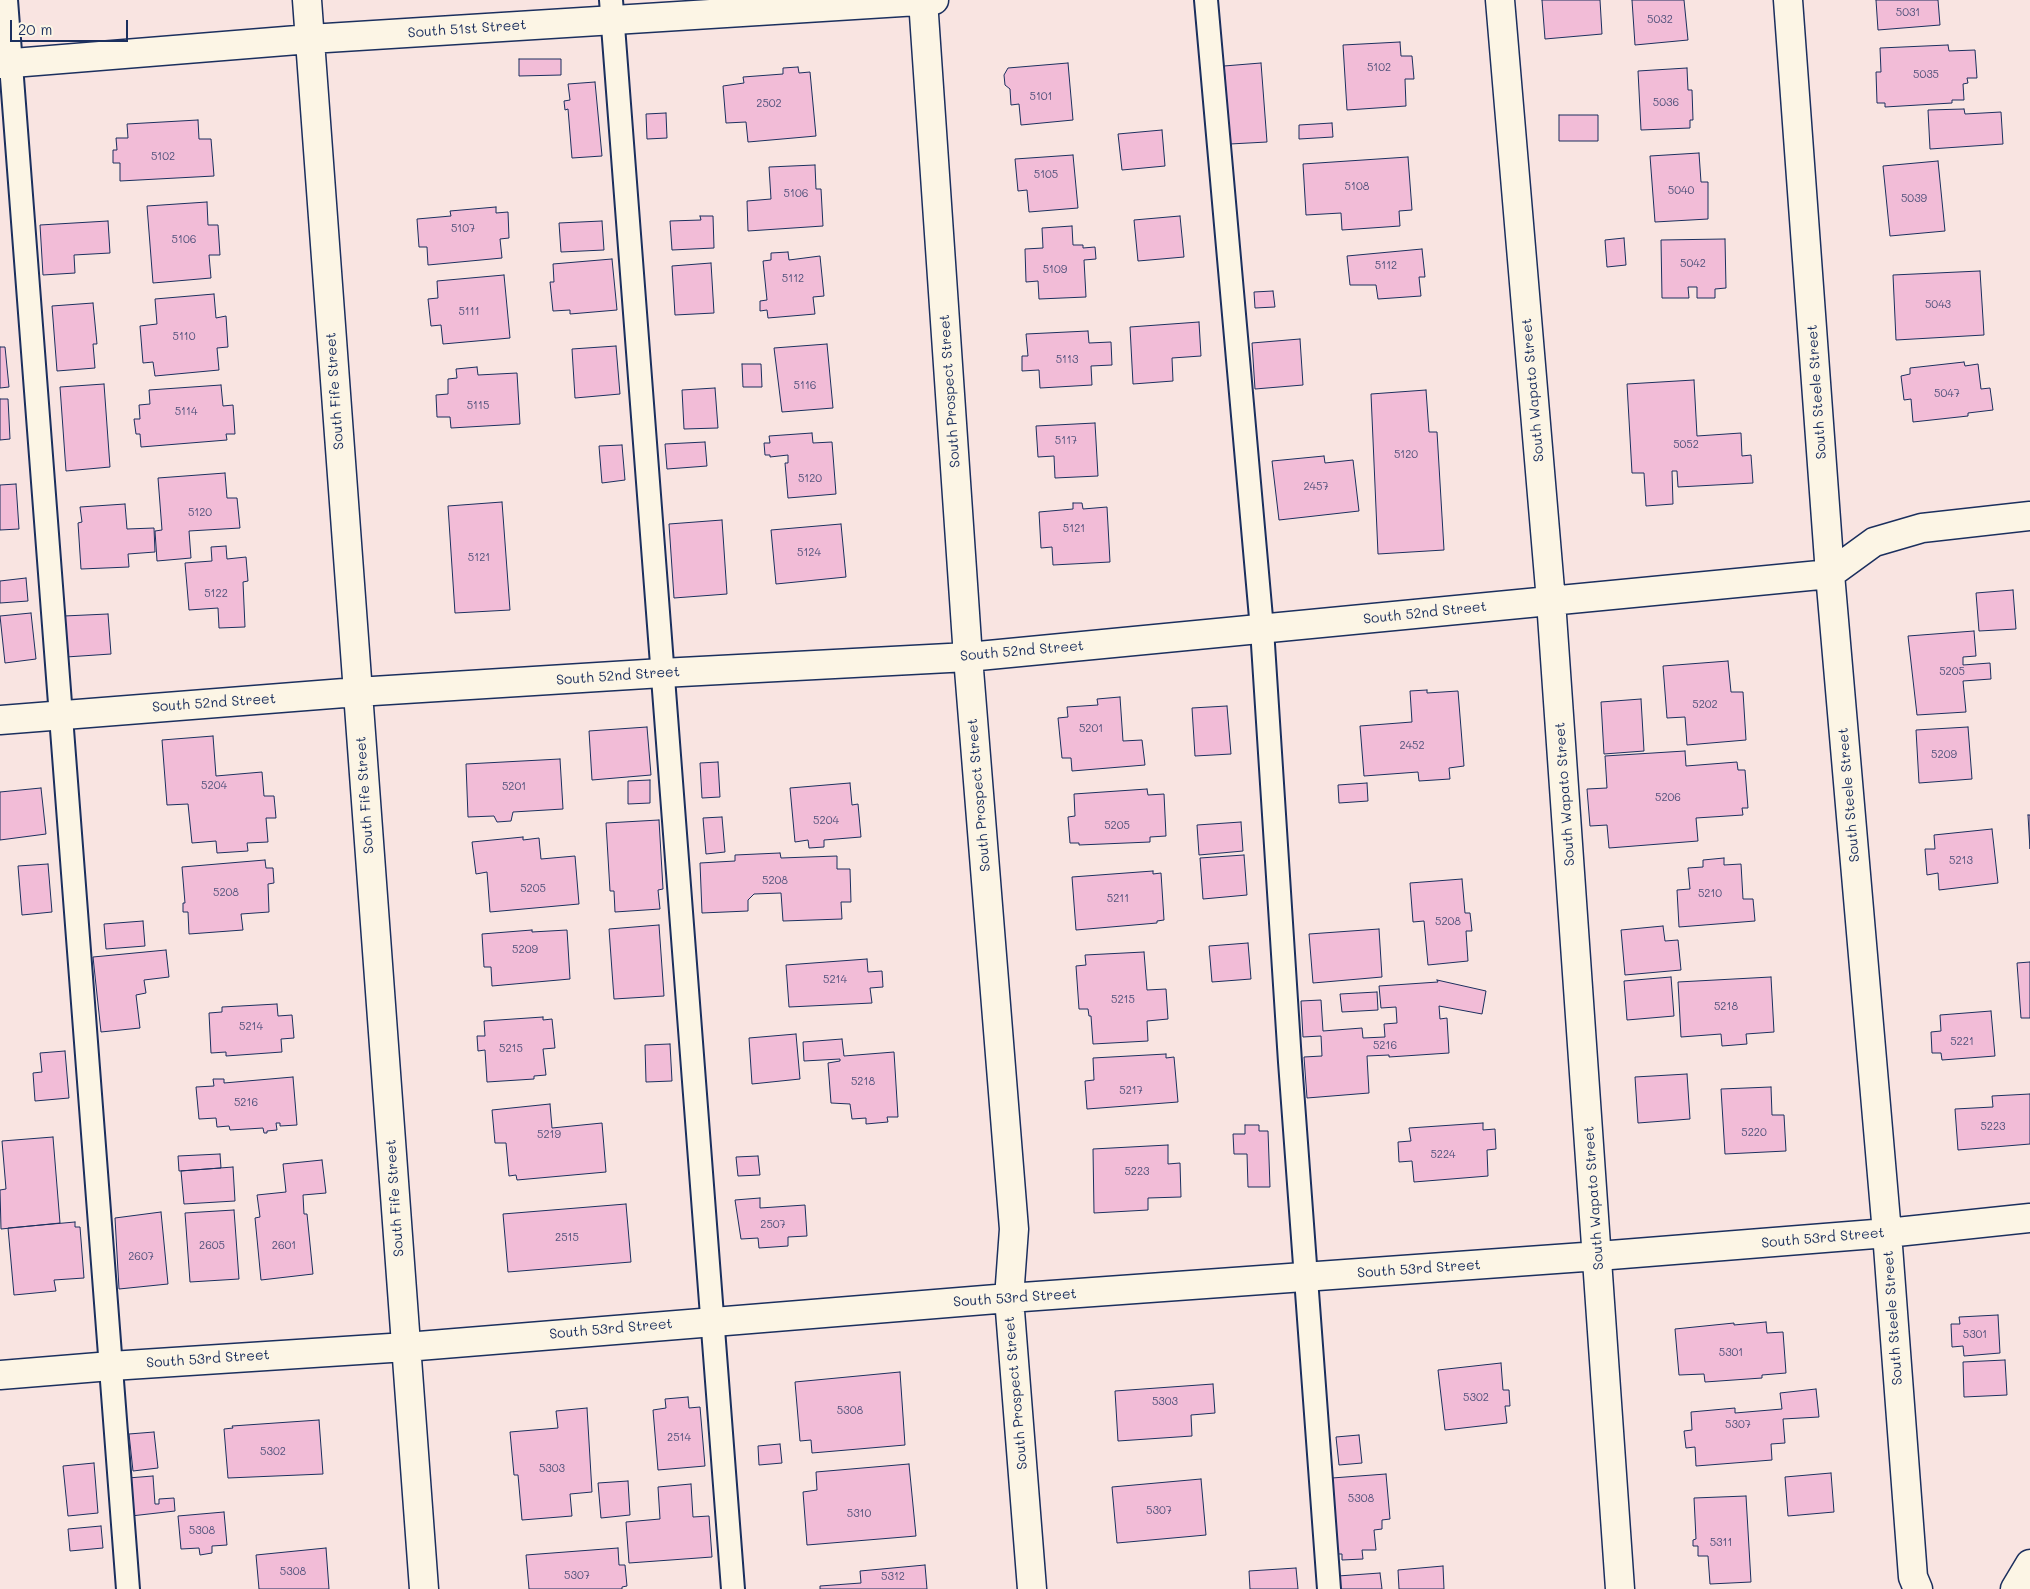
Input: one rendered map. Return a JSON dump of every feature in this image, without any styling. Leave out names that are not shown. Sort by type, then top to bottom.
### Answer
[{"type":"street","name":"South Fife Street","points":[[306,0],[424,1589]]},
{"type":"street","name":"South 51st Street","points":[[5,63],[310,39],[612,10],[927,0]]},
{"type":"street","name":"South Prospect Street","points":[[927,0],[968,657],[1014,1229],[1009,1298],[1032,1589]]},
{"type":"street","name":"South Wapato Street","points":[[1500,0],[1551,600],[1620,1589]]},
{"type":"street","name":"South Steele Street","points":[[1788,0],[1830,574],[1887,1233],[1913,1577],[1918,1589]]},
{"type":"street","points":[[1830,574],[1874,542],[1922,528],[2030,516]]},
{"type":"street","name":"South 52nd Street","points":[[0,720],[357,692],[662,672],[968,657],[1830,574]]},
{"type":"street","name":"South 53rd Street","points":[[0,1375],[406,1347],[1009,1298],[1598,1256],[1887,1233],[2030,1218]]},
{"type":"street","points":[[2015,1589],[2030,1564]]},
{"type":"lane","points":[[6,0],[5,63],[61,715],[128,1589]]},
{"type":"lane","points":[[1206,0],[1262,629],[1305,1278],[1329,1589]]},
{"type":"lane","points":[[612,10],[733,1589]]},
{"type":"building","points":[[1542,0],[1600,0],[1602,34],[1545,39]]},
{"type":"building","points":[[1632,0],[1684,0],[1688,40],[1635,45]]},
{"type":"building","points":[[1876,0],[1938,0],[1940,25],[1878,30]]},
{"type":"building","points":[[1400,42],[1401,56],[1412,56],[1414,79],[1405,79],[1406,106],[1347,110],[1343,45]]},
{"type":"building","points":[[1948,45],[1949,51],[1975,50],[1977,78],[1967,78],[1968,83],[1963,84],[1964,100],[1952,100],[1952,103],[1885,107],[1885,103],[1877,103],[1876,72],[1881,72],[1880,48]]},
{"type":"building","points":[[519,59],[561,59],[561,75],[519,76]]},
{"type":"building","points":[[1068,63],[1073,120],[1021,125],[1019,104],[1011,105],[1010,89],[1005,85],[1004,75],[1008,68]]},
{"type":"building","points":[[1261,63],[1267,142],[1230,144],[1224,66]]},
{"type":"building","points":[[798,67],[799,73],[810,72],[816,136],[748,142],[746,122],[726,123],[723,86],[744,83],[743,77],[783,74],[783,68]]},
{"type":"building","points":[[1687,68],[1688,90],[1692,90],[1693,120],[1690,120],[1690,128],[1641,130],[1638,71]]},
{"type":"building","points":[[595,82],[602,156],[572,158],[568,109],[565,110],[564,101],[570,100],[568,84]]},
{"type":"building","points":[[1964,109],[1965,114],[2001,112],[2003,144],[1930,149],[1928,110]]},
{"type":"building","points":[[666,113],[667,138],[647,139],[646,114]]},
{"type":"building","points":[[1559,115],[1598,115],[1598,141],[1559,141]]},
{"type":"building","points":[[198,120],[199,139],[211,139],[214,176],[120,181],[120,163],[113,163],[113,150],[117,150],[116,138],[128,138],[127,124]]},
{"type":"building","points":[[1332,123],[1333,137],[1299,139],[1299,125]]},
{"type":"building","points":[[1162,130],[1165,166],[1122,170],[1118,134]]},
{"type":"building","points":[[1699,153],[1701,182],[1708,182],[1708,219],[1655,222],[1650,156]]},
{"type":"building","points":[[1073,155],[1078,208],[1029,212],[1027,190],[1018,191],[1015,159]]},
{"type":"building","points":[[1408,157],[1412,210],[1399,211],[1400,226],[1342,230],[1341,213],[1306,215],[1303,164]]},
{"type":"building","points":[[1938,161],[1945,231],[1890,236],[1883,166]]},
{"type":"building","points":[[815,165],[816,189],[821,189],[823,226],[748,231],[747,201],[771,199],[769,167]]},
{"type":"building","points":[[207,202],[208,225],[218,225],[220,255],[209,255],[211,278],[153,283],[147,206]]},
{"type":"building","points":[[496,207],[496,213],[508,212],[509,238],[500,239],[502,258],[428,265],[427,247],[419,247],[417,219],[451,216],[450,211]]},
{"type":"building","points":[[700,216],[713,216],[714,248],[672,250],[670,221],[701,220]]},
{"type":"building","points":[[1180,216],[1184,257],[1138,261],[1134,220]]},
{"type":"building","points":[[108,221],[110,253],[74,255],[75,273],[43,275],[40,225]]},
{"type":"building","points":[[602,221],[604,250],[561,252],[559,223]]},
{"type":"building","points":[[1072,226],[1073,245],[1083,245],[1083,248],[1095,247],[1096,259],[1084,260],[1086,297],[1039,299],[1038,281],[1026,282],[1025,249],[1043,248],[1042,228]]},
{"type":"building","points":[[1624,238],[1626,265],[1607,267],[1605,240]]},
{"type":"building","points":[[1725,239],[1726,288],[1715,289],[1715,298],[1697,298],[1697,287],[1688,287],[1689,298],[1662,298],[1661,240]]},
{"type":"building","points":[[1422,249],[1425,277],[1419,277],[1421,296],[1378,299],[1376,285],[1350,285],[1347,256]]},
{"type":"building","points":[[788,252],[789,260],[820,256],[824,296],[813,297],[815,314],[768,318],[767,310],[760,311],[760,301],[767,300],[763,261],[771,260],[771,253]]},
{"type":"building","points":[[612,259],[617,310],[570,314],[570,310],[553,311],[550,282],[554,282],[553,264]]},
{"type":"building","points":[[711,263],[714,313],[675,315],[672,266]]},
{"type":"building","points":[[1980,271],[1984,335],[1896,340],[1893,275]]},
{"type":"building","points":[[504,275],[510,338],[443,344],[441,325],[431,326],[428,299],[438,298],[437,281]]},
{"type":"building","points":[[1273,291],[1275,307],[1255,308],[1254,292]]},
{"type":"building","points":[[214,294],[216,318],[226,316],[228,347],[217,348],[219,370],[155,376],[153,362],[143,363],[140,326],[157,324],[155,299]]},
{"type":"building","points":[[93,303],[97,344],[93,344],[95,368],[57,371],[52,306]]},
{"type":"building","points":[[1199,322],[1201,356],[1172,358],[1173,381],[1133,384],[1130,327]]},
{"type":"building","points":[[1088,331],[1089,343],[1111,342],[1112,365],[1091,366],[1092,385],[1040,388],[1039,370],[1022,371],[1022,356],[1028,356],[1026,334]]},
{"type":"building","points":[[1300,339],[1303,385],[1255,389],[1252,343]]},
{"type":"building","points":[[827,344],[833,408],[782,412],[774,348]]},
{"type":"building","points":[[616,346],[620,394],[575,398],[572,349]]},
{"type":"building","points":[[0,347],[5,347],[9,387],[0,388]]},
{"type":"building","points":[[1964,362],[1965,366],[1978,364],[1981,389],[1990,388],[1993,410],[1968,413],[1968,416],[1913,422],[1911,399],[1904,400],[1901,376],[1910,374],[1910,368]]},
{"type":"building","points":[[742,364],[761,364],[762,387],[743,387]]},
{"type":"building","points":[[477,367],[478,375],[517,373],[520,424],[451,428],[450,417],[437,417],[436,395],[448,394],[448,379],[457,378],[456,369]]},
{"type":"building","points":[[1694,380],[1697,436],[1741,433],[1742,456],[1751,455],[1753,483],[1678,487],[1677,471],[1672,471],[1673,504],[1646,506],[1644,473],[1632,473],[1627,384]]},
{"type":"building","points":[[104,384],[110,467],[66,471],[60,387]]},
{"type":"building","points":[[221,385],[223,406],[233,405],[235,434],[226,434],[227,440],[141,447],[140,434],[136,434],[134,419],[140,419],[139,405],[150,404],[149,390]]},
{"type":"building","points":[[715,388],[718,428],[684,429],[682,390]]},
{"type":"building","points":[[1426,390],[1429,432],[1437,432],[1444,550],[1378,554],[1371,394]]},
{"type":"building","points":[[0,399],[8,399],[10,439],[0,440]]},
{"type":"building","points":[[1095,423],[1098,476],[1055,478],[1054,456],[1038,457],[1036,426]]},
{"type":"building","points":[[812,433],[813,443],[832,442],[836,494],[788,498],[785,463],[788,463],[788,455],[770,457],[770,455],[765,455],[764,443],[770,443],[769,436]]},
{"type":"building","points":[[705,442],[707,466],[667,469],[665,444]]},
{"type":"building","points":[[622,445],[625,480],[602,483],[599,446]]},
{"type":"building","points":[[1324,456],[1325,463],[1353,460],[1359,511],[1279,520],[1272,461]]},
{"type":"building","points":[[225,473],[227,498],[237,498],[240,528],[189,531],[191,558],[157,561],[155,531],[162,530],[158,478]]},
{"type":"building","points":[[16,484],[19,529],[0,530],[0,485]]},
{"type":"building","points":[[502,502],[510,610],[455,613],[448,506]]},
{"type":"building","points":[[1073,503],[1082,503],[1083,509],[1107,507],[1110,562],[1053,565],[1052,547],[1041,548],[1039,512],[1073,509]]},
{"type":"building","points":[[125,504],[127,529],[154,528],[155,552],[128,554],[129,567],[81,569],[78,523],[82,522],[80,507]]},
{"type":"building","points":[[722,520],[727,594],[674,598],[669,524]]},
{"type":"building","points":[[841,524],[846,577],[776,584],[771,530]]},
{"type":"building","points":[[226,546],[227,559],[246,557],[248,581],[243,582],[245,627],[219,628],[218,608],[189,610],[185,563],[212,561],[211,547]]},
{"type":"building","points":[[26,578],[28,601],[0,603],[0,581]]},
{"type":"building","points":[[2013,590],[2016,629],[1979,631],[1976,593]]},
{"type":"building","points":[[31,613],[36,659],[5,663],[0,616]]},
{"type":"building","points":[[108,614],[111,654],[66,657],[64,616]]},
{"type":"building","points":[[1974,631],[1976,656],[1963,657],[1963,665],[1990,663],[1991,679],[1963,681],[1966,712],[1917,715],[1908,636]]},
{"type":"building","points":[[1728,661],[1731,692],[1743,692],[1746,740],[1687,745],[1685,717],[1667,718],[1663,666]]},
{"type":"building","points":[[1427,690],[1427,693],[1458,691],[1464,766],[1449,768],[1450,779],[1419,781],[1418,772],[1364,776],[1360,726],[1412,722],[1410,691]]},
{"type":"building","points":[[1120,697],[1123,741],[1142,740],[1145,765],[1072,771],[1071,758],[1062,758],[1058,718],[1068,717],[1067,707],[1098,705],[1097,699]]},
{"type":"building","points":[[1641,699],[1644,751],[1604,754],[1601,702]]},
{"type":"building","points":[[1227,706],[1231,754],[1195,756],[1192,708]]},
{"type":"building","points":[[647,727],[651,775],[592,780],[589,731]]},
{"type":"building","points":[[1968,727],[1972,779],[1919,783],[1916,730]]},
{"type":"building","points":[[213,736],[216,776],[262,772],[264,796],[274,796],[276,818],[266,818],[268,842],[247,843],[248,851],[217,853],[216,841],[192,843],[188,804],[167,805],[162,740]]},
{"type":"building","points":[[1685,751],[1686,766],[1737,762],[1738,770],[1745,770],[1748,808],[1742,808],[1743,815],[1696,818],[1698,841],[1609,848],[1607,825],[1590,826],[1587,789],[1607,788],[1605,756]]},
{"type":"building","points":[[560,759],[563,809],[513,812],[511,821],[497,822],[494,816],[468,817],[466,764]]},
{"type":"building","points":[[718,762],[720,797],[702,798],[700,763]]},
{"type":"building","points":[[650,780],[650,803],[628,804],[628,781]]},
{"type":"building","points":[[850,783],[852,805],[858,804],[861,837],[824,840],[824,847],[809,848],[808,840],[795,842],[790,788]]},
{"type":"building","points":[[1367,783],[1368,801],[1339,803],[1338,785]]},
{"type":"building","points":[[41,788],[46,834],[0,840],[0,792]]},
{"type":"building","points":[[1147,789],[1148,795],[1164,794],[1166,836],[1150,837],[1150,842],[1079,845],[1079,843],[1070,843],[1068,817],[1075,816],[1074,794]]},
{"type":"building","points":[[2028,815],[2030,815],[2030,849]]},
{"type":"building","points":[[722,817],[725,852],[706,854],[703,818]]},
{"type":"building","points":[[659,820],[663,889],[658,890],[660,909],[615,912],[614,891],[610,891],[606,823]]},
{"type":"building","points":[[1241,822],[1243,851],[1199,855],[1197,825]]},
{"type":"building","points":[[1992,829],[1998,883],[1939,890],[1938,873],[1927,875],[1925,849],[1935,849],[1934,835]]},
{"type":"building","points":[[523,837],[523,840],[539,838],[541,859],[575,856],[579,904],[490,912],[487,872],[476,874],[472,842]]},
{"type":"building","points":[[780,853],[781,858],[837,856],[837,869],[850,869],[851,902],[841,902],[842,919],[783,921],[781,893],[754,894],[748,900],[748,911],[702,913],[700,863],[735,861],[735,855]]},
{"type":"building","points":[[1244,855],[1247,895],[1203,899],[1200,858]]},
{"type":"building","points":[[1724,858],[1724,865],[1741,864],[1743,899],[1753,899],[1755,921],[1679,927],[1677,890],[1690,889],[1688,868],[1703,867],[1703,860]]},
{"type":"building","points":[[265,860],[266,868],[273,868],[274,883],[268,884],[269,912],[241,914],[243,930],[189,934],[188,912],[183,912],[183,903],[185,903],[182,867]]},
{"type":"building","points":[[48,864],[52,912],[22,915],[18,866]]},
{"type":"building","points":[[1153,871],[1153,874],[1161,873],[1164,920],[1157,921],[1157,923],[1076,930],[1072,877]]},
{"type":"building","points":[[1462,879],[1465,913],[1470,913],[1472,931],[1466,931],[1468,961],[1428,965],[1424,921],[1413,922],[1410,883]]},
{"type":"building","points":[[143,921],[145,946],[106,949],[104,924]]},
{"type":"building","points":[[659,925],[664,996],[614,999],[609,929]]},
{"type":"building","points":[[1663,926],[1665,941],[1678,940],[1681,970],[1625,975],[1621,930]]},
{"type":"building","points":[[1379,929],[1382,977],[1313,983],[1309,934]]},
{"type":"building","points":[[532,930],[532,932],[567,930],[570,979],[492,986],[491,967],[484,967],[482,934]]},
{"type":"building","points":[[1248,943],[1251,979],[1212,982],[1209,946]]},
{"type":"building","points":[[166,950],[169,977],[144,980],[146,993],[136,995],[140,1028],[101,1032],[93,957]]},
{"type":"building","points":[[1144,952],[1147,990],[1166,989],[1168,1019],[1147,1021],[1148,1041],[1093,1044],[1091,1016],[1089,1016],[1088,1009],[1079,1009],[1076,966],[1086,965],[1085,955]]},
{"type":"building","points":[[867,959],[868,972],[882,971],[883,987],[870,988],[872,1003],[789,1007],[786,965]]},
{"type":"building","points":[[2030,962],[2030,1018],[2021,1018],[2017,963]]},
{"type":"building","points":[[1671,977],[1674,1016],[1627,1020],[1624,981]]},
{"type":"building","points":[[1771,977],[1774,1032],[1746,1034],[1747,1044],[1722,1046],[1721,1034],[1681,1037],[1678,982]]},
{"type":"building","points":[[1437,980],[1486,991],[1482,1014],[1439,1006],[1440,1019],[1447,1018],[1449,1053],[1389,1057],[1389,1055],[1367,1056],[1369,1093],[1307,1098],[1304,1057],[1322,1056],[1321,1036],[1303,1037],[1301,1001],[1321,1000],[1323,1031],[1362,1028],[1363,1038],[1385,1037],[1384,1024],[1397,1023],[1396,1007],[1381,1008],[1379,986],[1438,982]]},
{"type":"building","points":[[1377,992],[1378,1010],[1342,1012],[1340,994]]},
{"type":"building","points":[[277,1004],[278,1016],[292,1015],[294,1038],[281,1039],[282,1052],[226,1056],[226,1052],[211,1053],[209,1013],[222,1012],[222,1007]]},
{"type":"building","points":[[1991,1011],[1995,1056],[1942,1060],[1941,1053],[1932,1053],[1931,1032],[1941,1031],[1940,1015]]},
{"type":"building","points":[[543,1017],[543,1020],[552,1019],[555,1048],[543,1049],[546,1075],[534,1076],[534,1079],[487,1082],[485,1050],[478,1051],[477,1036],[485,1036],[484,1021]]},
{"type":"building","points":[[796,1034],[800,1079],[752,1084],[749,1038]]},
{"type":"building","points":[[842,1039],[844,1056],[894,1052],[898,1117],[887,1117],[888,1122],[866,1124],[866,1118],[852,1119],[850,1104],[831,1103],[828,1063],[840,1061],[840,1059],[804,1061],[803,1042]]},
{"type":"building","points":[[670,1044],[672,1081],[646,1082],[645,1045]]},
{"type":"building","points":[[65,1051],[69,1098],[35,1101],[33,1073],[42,1072],[40,1053]]},
{"type":"building","points":[[1166,1054],[1166,1058],[1174,1057],[1178,1102],[1087,1109],[1085,1081],[1094,1080],[1093,1058]]},
{"type":"building","points":[[1687,1074],[1690,1119],[1638,1123],[1635,1077]]},
{"type":"building","points":[[293,1077],[297,1125],[280,1126],[280,1123],[276,1123],[277,1130],[264,1133],[263,1128],[230,1130],[229,1126],[217,1127],[216,1118],[199,1119],[196,1087],[214,1086],[213,1079],[224,1079],[224,1083]]},
{"type":"building","points":[[1771,1087],[1772,1115],[1784,1115],[1786,1151],[1725,1154],[1721,1089]]},
{"type":"building","points":[[2030,1094],[2030,1144],[1958,1150],[1955,1109],[1993,1107],[1992,1096]]},
{"type":"building","points":[[550,1104],[552,1128],[602,1123],[606,1172],[517,1180],[516,1175],[509,1176],[506,1143],[495,1143],[492,1110]]},
{"type":"building","points":[[1483,1123],[1483,1130],[1495,1129],[1496,1149],[1487,1150],[1488,1176],[1414,1182],[1412,1161],[1399,1162],[1398,1142],[1411,1141],[1409,1128]]},
{"type":"building","points":[[1245,1125],[1259,1125],[1259,1131],[1268,1131],[1270,1187],[1248,1187],[1247,1154],[1234,1154],[1233,1134],[1245,1134]]},
{"type":"building","points":[[53,1137],[60,1223],[1,1229],[0,1190],[6,1189],[2,1141]]},
{"type":"building","points":[[1168,1145],[1168,1164],[1180,1163],[1181,1197],[1148,1198],[1148,1210],[1094,1213],[1093,1149]]},
{"type":"building","points":[[220,1154],[221,1168],[179,1171],[178,1156]]},
{"type":"building","points":[[758,1156],[760,1175],[738,1176],[736,1157]]},
{"type":"building","points":[[322,1160],[326,1193],[303,1195],[304,1214],[307,1214],[313,1274],[261,1280],[255,1218],[260,1217],[257,1195],[286,1192],[283,1164]]},
{"type":"building","points":[[233,1167],[235,1201],[184,1204],[181,1171]]},
{"type":"building","points":[[760,1198],[760,1208],[805,1205],[807,1236],[788,1237],[788,1246],[759,1248],[758,1238],[741,1239],[735,1200]]},
{"type":"building","points":[[626,1204],[631,1262],[508,1272],[503,1214]]},
{"type":"building","points":[[234,1210],[239,1279],[190,1282],[185,1213]]},
{"type":"building","points":[[161,1212],[168,1284],[119,1289],[115,1218]]},
{"type":"building","points":[[75,1222],[75,1227],[80,1227],[84,1278],[54,1280],[56,1291],[14,1295],[8,1228]]},
{"type":"building","points":[[1998,1315],[2000,1353],[1964,1356],[1963,1346],[1952,1347],[1951,1324],[1960,1324],[1959,1317]]},
{"type":"building","points":[[1766,1322],[1767,1333],[1783,1332],[1786,1373],[1762,1375],[1762,1378],[1705,1382],[1704,1374],[1679,1375],[1675,1329]]},
{"type":"building","points":[[2005,1360],[2007,1395],[1964,1397],[1963,1362]]},
{"type":"building","points":[[1501,1363],[1503,1390],[1509,1390],[1510,1406],[1505,1406],[1507,1423],[1445,1430],[1438,1370]]},
{"type":"building","points":[[900,1372],[905,1445],[812,1453],[811,1440],[800,1441],[795,1382]]},
{"type":"building","points":[[1213,1384],[1215,1413],[1191,1415],[1192,1436],[1118,1441],[1115,1391]]},
{"type":"building","points":[[1816,1389],[1819,1417],[1783,1419],[1785,1443],[1771,1444],[1772,1460],[1696,1466],[1695,1447],[1686,1448],[1684,1431],[1692,1430],[1691,1412],[1735,1408],[1735,1413],[1782,1409],[1780,1393]]},
{"type":"building","points":[[688,1397],[689,1408],[700,1407],[705,1466],[658,1470],[653,1410],[666,1408],[665,1399]]},
{"type":"building","points":[[587,1408],[592,1492],[570,1494],[572,1516],[522,1520],[518,1475],[514,1475],[510,1432],[558,1428],[556,1411]]},
{"type":"building","points":[[319,1420],[323,1474],[228,1478],[224,1429],[233,1428],[232,1426]]},
{"type":"building","points":[[154,1432],[158,1468],[133,1471],[129,1434]]},
{"type":"building","points":[[1359,1435],[1362,1463],[1339,1465],[1336,1437]]},
{"type":"building","points":[[780,1444],[782,1463],[759,1465],[758,1446]]},
{"type":"building","points":[[94,1463],[98,1513],[68,1516],[63,1466]]},
{"type":"building","points":[[909,1464],[916,1536],[807,1545],[803,1492],[817,1490],[816,1472]]},
{"type":"building","points":[[1831,1473],[1834,1512],[1788,1516],[1785,1477]]},
{"type":"building","points":[[1386,1474],[1390,1519],[1382,1520],[1382,1529],[1374,1530],[1376,1550],[1362,1550],[1363,1559],[1342,1560],[1342,1554],[1338,1554],[1332,1478]]},
{"type":"building","points":[[153,1476],[155,1504],[159,1504],[159,1499],[174,1498],[175,1511],[131,1516],[128,1478]]},
{"type":"building","points":[[1201,1479],[1206,1535],[1117,1543],[1112,1487]]},
{"type":"building","points":[[628,1481],[630,1515],[601,1518],[598,1483]]},
{"type":"building","points":[[691,1484],[693,1517],[709,1516],[712,1557],[629,1563],[626,1522],[660,1519],[658,1487]]},
{"type":"building","points":[[1746,1496],[1751,1582],[1710,1584],[1708,1556],[1698,1556],[1698,1546],[1693,1546],[1693,1540],[1696,1539],[1694,1498]]},
{"type":"building","points":[[224,1512],[227,1545],[212,1546],[212,1553],[200,1555],[199,1548],[181,1549],[178,1516]]},
{"type":"building","points":[[101,1526],[103,1548],[70,1551],[68,1529]]},
{"type":"building","points":[[326,1548],[329,1589],[259,1589],[256,1555]]},
{"type":"building","points":[[618,1548],[619,1565],[625,1565],[627,1586],[622,1587],[622,1589],[529,1589],[526,1555]]},
{"type":"building","points":[[925,1565],[927,1589],[820,1589],[820,1586],[861,1583],[860,1571]]},
{"type":"building","points":[[1443,1566],[1444,1589],[1399,1589],[1398,1570]]},
{"type":"building","points":[[1296,1568],[1298,1589],[1250,1589],[1249,1571]]},
{"type":"building","points":[[1380,1573],[1382,1589],[1340,1589],[1338,1576]]}]
